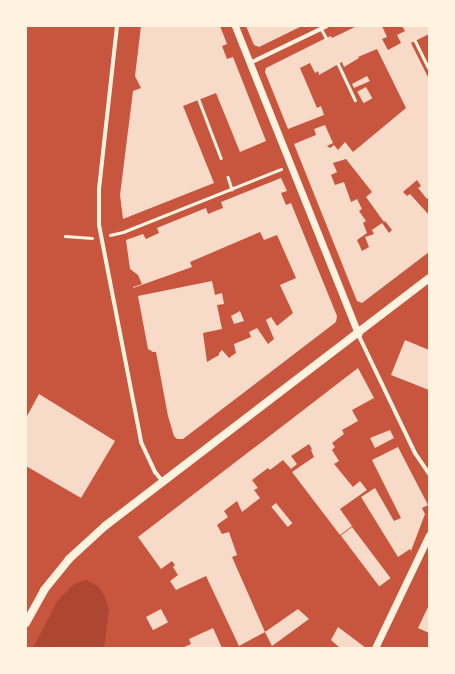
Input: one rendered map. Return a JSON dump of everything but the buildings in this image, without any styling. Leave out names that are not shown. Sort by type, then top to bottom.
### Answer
[{"type":"main road","points":[[26,623],[44,590],[69,560],[105,526],[358,334],[429,278]]},
{"type":"street","points":[[117,26],[99,189],[98,209],[100,237],[141,442],[156,472],[163,482]]},
{"type":"street","points":[[235,26],[358,334],[415,452],[429,474]]},
{"type":"street","points":[[250,63],[327,26]]},
{"type":"street","points":[[375,648],[429,535]]},
{"type":"lane","points":[[321,29],[326,38]]},
{"type":"lane","points":[[415,41],[428,68]]},
{"type":"lane","points":[[338,64],[355,100]]},
{"type":"path","points":[[198,100],[221,158]]},
{"type":"path","points":[[65,236],[85,239],[123,232],[291,166]]},
{"type":"path","points":[[228,177],[232,189]]},
{"type":"shaded area","points":[[86,580],[99,587],[105,597],[109,610],[104,648],[33,648],[58,600],[74,584]]}]
